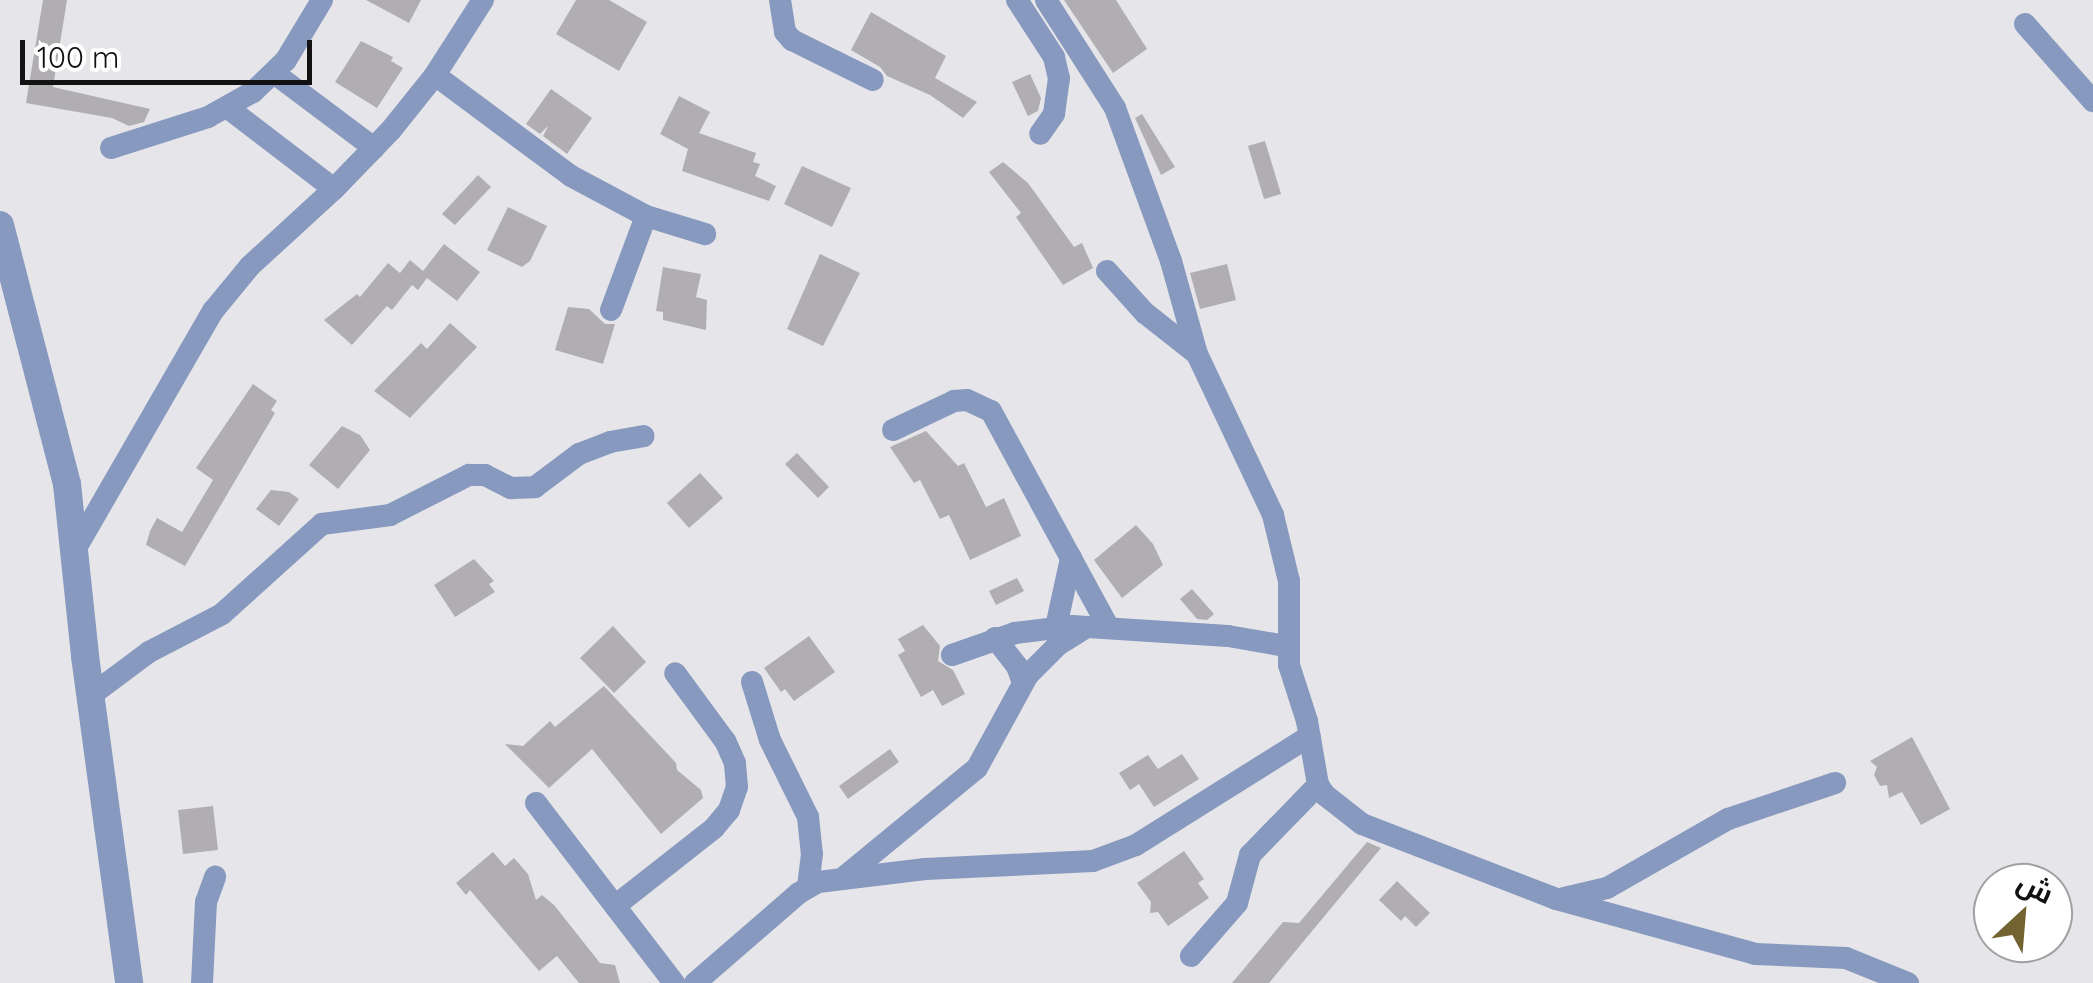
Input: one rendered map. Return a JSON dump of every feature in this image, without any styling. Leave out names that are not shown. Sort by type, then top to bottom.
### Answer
[{"type":"street","points":[[111,148],[228,108],[274,73],[322,0]]},
{"type":"street","points":[[76,548],[213,311],[250,266],[374,148],[435,75],[483,0]]},
{"type":"street","points":[[780,0],[786,32],[792,40],[873,80]]},
{"type":"street","points":[[1017,0],[1054,57],[1060,78],[1054,114],[1040,134]]},
{"type":"street","points":[[1046,0],[1115,108],[1172,261],[1197,354],[1281,538],[1289,582],[1286,646],[1310,736],[1318,785],[1336,807],[1362,824],[1556,898],[1755,954],[1846,958],[1908,983]]},
{"type":"street","points":[[2025,24],[2093,101]]},
{"type":"street","points":[[274,73],[374,148]]},
{"type":"street","points":[[435,75],[500,128],[570,176],[646,216],[705,234]]},
{"type":"street","points":[[228,108],[334,189]]},
{"type":"street","points":[[611,310],[646,216]]},
{"type":"street","points":[[0,226],[55,430],[76,548],[90,696],[129,983]]},
{"type":"street","points":[[1107,271],[1145,314],[1197,354]]},
{"type":"street","points":[[893,430],[954,400],[967,400],[991,411],[1072,558],[1098,627]]},
{"type":"street","points":[[90,696],[178,634],[222,614],[322,524],[390,515],[469,475],[485,475],[519,489],[535,487],[579,454],[610,442],[643,436]]},
{"type":"street","points":[[1056,627],[1072,558]]},
{"type":"street","points":[[952,654],[995,638],[1056,627],[1228,636],[1286,646]]},
{"type":"street","points":[[843,879],[977,768],[1023,683],[1042,660],[1098,627]]},
{"type":"street","points":[[995,638],[1017,666],[1023,683]]},
{"type":"street","points":[[615,906],[714,828],[729,810],[737,787],[735,763],[725,741],[675,673]]},
{"type":"street","points":[[752,682],[770,740],[808,816],[812,854],[808,886]]},
{"type":"street","points":[[694,983],[808,886],[924,868],[1093,861],[1136,845],[1310,736]]},
{"type":"street","points":[[1556,898],[1608,888],[1728,819],[1834,784]]},
{"type":"street","points":[[1191,956],[1237,903],[1250,855],[1318,785]]},
{"type":"street","points":[[536,803],[674,983]]},
{"type":"street","points":[[202,983],[206,902],[215,877]]},
{"type":"building","points":[[43,0],[67,0],[53,87],[150,109],[144,122],[129,126],[112,118],[26,103]]},
{"type":"building","points":[[366,0],[421,0],[409,23]]},
{"type":"building","points":[[576,0],[609,0],[647,22],[619,71],[556,34]]},
{"type":"building","points":[[1064,0],[1116,0],[1147,49],[1113,73]]},
{"type":"building","points":[[871,12],[946,56],[935,78],[977,102],[963,118],[930,95],[887,76],[880,67],[851,50]]},
{"type":"building","points":[[361,41],[393,57],[391,61],[403,68],[377,108],[335,82]]},
{"type":"building","points":[[1030,74],[1041,98],[1038,111],[1028,116],[1012,82]]},
{"type":"building","points":[[551,89],[592,118],[567,154],[543,136],[548,126],[540,134],[526,124]]},
{"type":"building","points":[[679,96],[710,112],[699,133],[756,153],[753,162],[760,164],[755,176],[776,186],[769,201],[682,171],[688,149],[660,134]]},
{"type":"building","points":[[1142,114],[1175,167],[1161,175],[1135,118]]},
{"type":"building","points":[[1265,141],[1281,194],[1264,199],[1248,146]]},
{"type":"building","points":[[1003,162],[1028,183],[1074,247],[1082,243],[1093,268],[1063,285],[1016,217],[1021,213],[989,172]]},
{"type":"building","points":[[802,166],[851,188],[832,227],[784,204]]},
{"type":"building","points":[[478,175],[491,187],[455,225],[442,214]]},
{"type":"building","points":[[508,207],[547,226],[530,261],[522,267],[487,250]]},
{"type":"building","points":[[444,244],[480,272],[457,301],[427,278],[418,290],[412,285],[392,310],[387,306],[352,345],[324,320],[357,294],[360,297],[388,263],[400,273],[410,260],[423,271]]},
{"type":"building","points":[[820,254],[860,273],[823,346],[787,329]]},
{"type":"building","points":[[1227,264],[1236,300],[1200,309],[1190,273]]},
{"type":"building","points":[[663,267],[701,274],[696,297],[707,300],[706,330],[663,320],[663,312],[656,311]]},
{"type":"building","points":[[568,307],[589,309],[605,324],[615,324],[603,364],[555,350]]},
{"type":"building","points":[[450,323],[477,347],[410,418],[374,391],[421,343],[427,349]]},
{"type":"building","points":[[253,384],[277,401],[271,410],[275,413],[185,566],[146,545],[150,531],[157,518],[182,532],[213,480],[196,468]]},
{"type":"building","points":[[342,426],[360,435],[370,450],[338,489],[309,465]]},
{"type":"building","points":[[926,431],[958,466],[964,463],[986,507],[1004,498],[1021,536],[970,560],[949,515],[940,519],[920,480],[914,483],[890,447]]},
{"type":"building","points":[[797,453],[829,487],[818,498],[785,464]]},
{"type":"building","points":[[700,473],[723,498],[689,528],[667,503]]},
{"type":"building","points":[[271,490],[289,492],[299,499],[279,526],[256,509]]},
{"type":"building","points":[[1136,525],[1153,544],[1163,565],[1122,598],[1094,560]]},
{"type":"building","points":[[474,559],[494,581],[489,584],[495,592],[455,617],[434,585]]},
{"type":"building","points":[[1017,578],[1024,591],[996,605],[989,591]]},
{"type":"building","points":[[1192,589],[1214,614],[1207,620],[1197,619],[1180,599]]},
{"type":"building","points":[[923,625],[940,646],[938,661],[953,670],[965,694],[942,706],[933,690],[921,697],[898,655],[905,651],[898,639]]},
{"type":"building","points":[[613,626],[646,662],[614,693],[580,658]]},
{"type":"building","points":[[809,636],[835,672],[794,701],[785,689],[781,692],[764,668]]},
{"type":"building","points":[[604,686],[676,763],[677,770],[701,790],[703,798],[661,834],[592,749],[549,788],[505,744],[523,746],[550,721],[555,727]]},
{"type":"building","points":[[1912,737],[1950,809],[1921,825],[1902,792],[1889,798],[1887,785],[1880,786],[1874,775],[1877,767],[1870,761]]},
{"type":"building","points":[[890,749],[899,762],[848,799],[839,786]]},
{"type":"building","points":[[1182,754],[1199,779],[1154,807],[1139,784],[1130,790],[1119,773],[1148,755],[1158,769]]},
{"type":"building","points":[[213,806],[218,850],[183,854],[178,810]]},
{"type":"building","points":[[1367,842],[1381,848],[1269,983],[1232,983],[1283,922],[1299,923]]},
{"type":"building","points":[[1184,851],[1204,879],[1198,883],[1209,898],[1168,926],[1158,912],[1150,913],[1151,902],[1137,883]]},
{"type":"building","points":[[493,852],[505,866],[514,858],[528,874],[536,900],[542,895],[554,905],[600,963],[615,965],[620,983],[579,983],[557,956],[539,971],[470,890],[466,895],[456,883]]},
{"type":"building","points":[[1397,881],[1430,913],[1416,927],[1405,916],[1401,921],[1379,900]]}]
